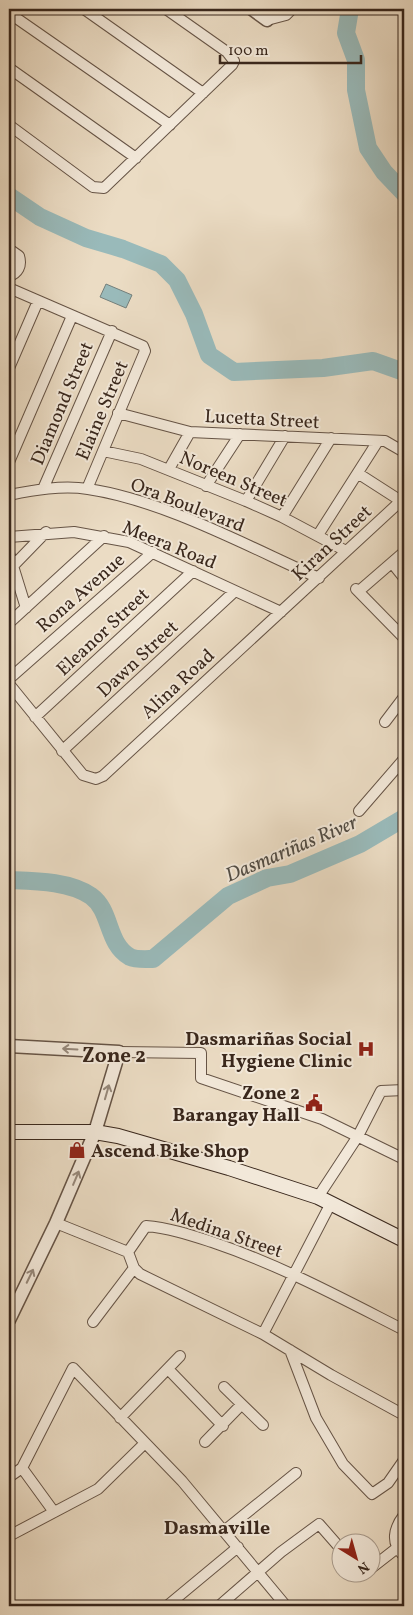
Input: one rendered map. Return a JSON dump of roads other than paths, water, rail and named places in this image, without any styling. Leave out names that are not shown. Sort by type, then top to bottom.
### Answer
[{"type":"main road","points":[[9,1132],[95,1132],[229,1168],[324,1200],[404,1240]]},
{"type":"street","points":[[84,9],[203,93]]},
{"type":"street","points":[[9,125],[94,187],[104,188],[232,65],[233,58],[166,9]]},
{"type":"street","points":[[252,9],[267,20],[286,15],[292,9]]},
{"type":"street","points":[[9,13],[170,125]]},
{"type":"street","points":[[9,68],[136,158]]},
{"type":"street","points":[[9,249],[19,256],[20,264],[17,272],[9,276]]},
{"type":"street","points":[[9,288],[72,316],[112,331]]},
{"type":"street","points":[[9,368],[38,301]]},
{"type":"street","points":[[9,462],[72,316]]},
{"type":"street","name":"Elaine Street","points":[[87,488],[145,351],[143,346],[112,331]]},
{"type":"street","name":"Diamond Street","points":[[43,489],[112,331]]},
{"type":"street","name":"Lucetta Street","points":[[118,413],[190,432],[378,440],[393,444],[404,452]]},
{"type":"street","points":[[169,469],[190,432]]},
{"type":"street","points":[[206,486],[240,434]]},
{"type":"street","points":[[246,500],[285,436]]},
{"type":"street","points":[[282,517],[331,438]]},
{"type":"street","points":[[318,535],[378,440]]},
{"type":"street","name":"Noreen Street","points":[[103,451],[141,459],[169,469],[206,486],[246,500],[318,535],[346,551]]},
{"type":"street","points":[[358,474],[402,500]]},
{"type":"street","name":"Ora Boulevard","points":[[9,495],[43,489],[87,488],[135,499],[169,511],[318,578]]},
{"type":"street","name":"Kiran Street","points":[[281,612],[402,500]]},
{"type":"street","points":[[12,566],[46,532]]},
{"type":"street","name":"Meera Road","points":[[9,537],[46,532],[74,532],[129,542],[281,612]]},
{"type":"street","points":[[9,623],[104,536]]},
{"type":"street","name":"Rona Avenue","points":[[9,679],[153,552]]},
{"type":"street","points":[[404,552],[358,590],[404,638]]},
{"type":"street","points":[[9,553],[26,608]]},
{"type":"street","points":[[392,563],[404,578]]},
{"type":"street","name":"Eleanor Street","points":[[35,717],[193,571]]},
{"type":"street","name":"Dawn Street","points":[[62,751],[236,590]]},
{"type":"street","name":"Alina Road","points":[[62,751],[83,775],[96,779],[103,776],[281,612]]},
{"type":"street","points":[[9,684],[62,751]]},
{"type":"street","points":[[385,722],[404,697]]},
{"type":"street","points":[[360,810],[404,759]]},
{"type":"street","points":[[9,1046],[118,1052],[201,1053],[201,1078],[322,1119],[404,1159]]},
{"type":"street","points":[[9,1320],[56,1222],[95,1132],[118,1052]]},
{"type":"street","name":"Medina Street","points":[[128,1252],[146,1226],[167,1227],[251,1255],[295,1274],[324,1200],[381,1091],[404,1090]]},
{"type":"street","points":[[56,1222],[128,1252],[134,1268],[140,1274],[263,1334],[404,1415]]},
{"type":"street","points":[[93,1322],[134,1268]]},
{"type":"street","points":[[263,1334],[295,1274],[404,1330]]},
{"type":"street","points":[[290,1350],[316,1418],[343,1464],[372,1494],[388,1483],[404,1460]]},
{"type":"street","points":[[120,1418],[180,1356]]},
{"type":"street","points":[[9,1477],[22,1468],[73,1368],[144,1444],[182,1481],[259,1572],[280,1604]]},
{"type":"street","points":[[168,1368],[223,1426]]},
{"type":"street","points":[[224,1387],[263,1425]]},
{"type":"street","points":[[205,1442],[223,1426],[241,1405]]},
{"type":"street","points":[[9,1536],[98,1489],[144,1444]]},
{"type":"street","points":[[22,1468],[54,1512]]},
{"type":"street","points":[[224,1531],[296,1473]]},
{"type":"street","points":[[380,1564],[401,1552],[395,1537],[396,1525],[404,1515]]},
{"type":"street","points":[[219,1606],[281,1552],[319,1524],[330,1537]]},
{"type":"street","points":[[167,1606],[238,1547]]},
{"type":"water","points":[[106,284],[132,295],[126,308],[100,297]]},
{"type":"waterway","points":[[350,9],[346,33],[356,60],[356,90],[368,148],[384,172],[404,193]]},
{"type":"waterway","points":[[9,196],[40,217],[86,238],[123,249],[161,264],[177,280],[194,314],[209,355],[234,372],[323,368],[373,361],[404,372]]},
{"type":"waterway","name":"Dasmariñas River","points":[[9,880],[52,883],[73,887],[82,891],[98,902],[122,951],[132,958],[153,959],[228,896],[267,878],[290,874],[360,844],[404,818]]},
{"type":"place","name":"Dasmariñas Social Hygiene Clinic","points":[[366,1049]]},
{"type":"place","name":"Zone 2 Barangay Hall","points":[[314,1103]]},
{"type":"place","name":"Ascend Bike Shop","points":[[77,1150]]},
{"type":"district","name":"Zone 2","points":[[114,1055]]},
{"type":"district","name":"Dasmaville","points":[[217,1527]]}]
